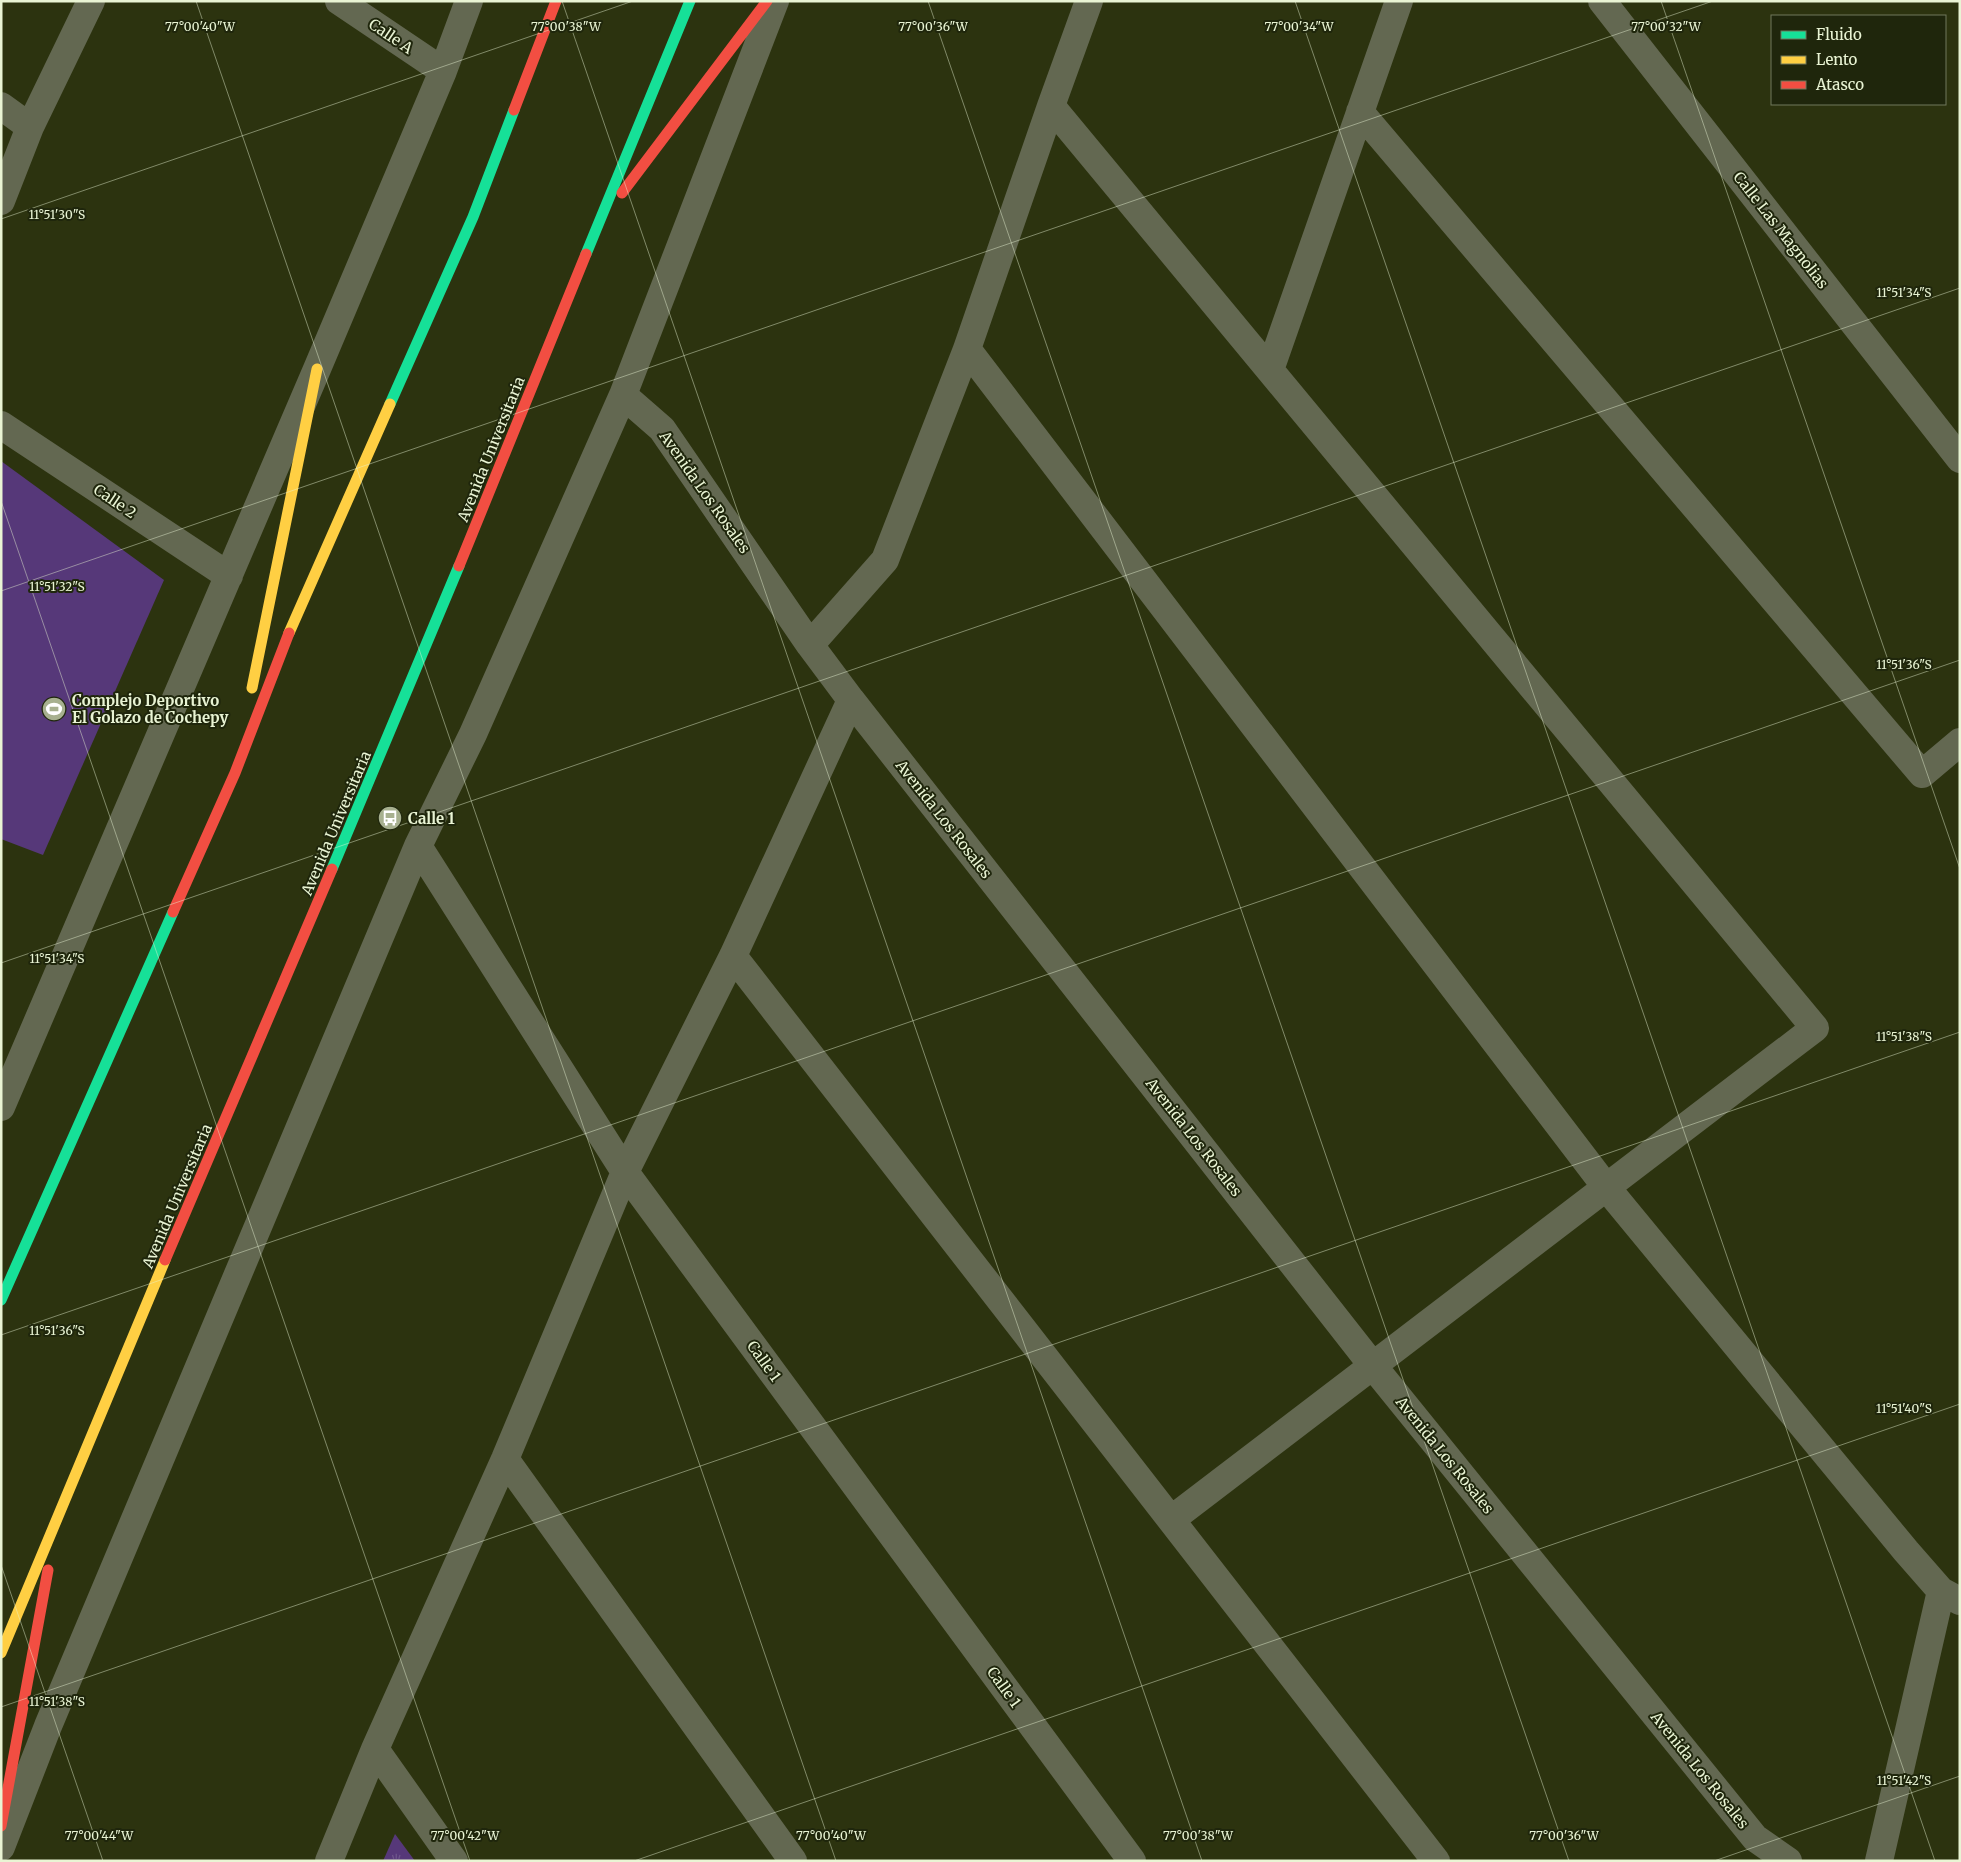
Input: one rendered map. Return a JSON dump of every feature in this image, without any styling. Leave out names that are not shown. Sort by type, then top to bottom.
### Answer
[{"type":"street","points":[[1,201],[30,127],[91,1]]},
{"type":"street","name":"Calle A","points":[[339,1],[443,71]]},
{"type":"street","points":[[1,1107],[7,1076],[229,576],[443,71],[469,1]]},
{"type":"street","points":[[1,1300],[235,773],[282,648],[473,217],[556,1]]},
{"type":"street","name":"Avenida Universitaria","points":[[1,1653],[401,708],[690,1]]},
{"type":"street","points":[[599,224],[767,1]]},
{"type":"street","points":[[1,1847],[48,1726],[418,846],[473,734],[623,395],[774,1]]},
{"type":"street","points":[[810,645],[885,560],[967,349],[1089,1]]},
{"type":"street","points":[[1270,370],[1400,1]]},
{"type":"street","name":"Calle Las Magnolias","points":[[1609,4],[1960,459]]},
{"type":"street","points":[[1,106],[30,127]]},
{"type":"street","points":[[1051,106],[1814,1028],[1172,1519]]},
{"type":"street","points":[[1360,112],[1922,774],[1960,742]]},
{"type":"street","points":[[967,349],[1606,1187],[1951,1596],[1879,1861]]},
{"type":"street","points":[[235,773],[317,369]]},
{"type":"street","name":"Avenida Los Rosales","points":[[623,395],[662,430],[810,645],[851,700],[1373,1366],[1755,1838],[1788,1861]]},
{"type":"street","name":"Calle 2","points":[[1,425],[229,576]]},
{"type":"street","points":[[329,1861],[375,1749],[504,1459],[625,1172],[734,956],[851,700]]},
{"type":"street","name":"Calle 1","points":[[418,846],[625,1172],[1132,1861]]},
{"type":"street","points":[[734,956],[1436,1861]]},
{"type":"street","points":[[504,1459],[793,1861]]},
{"type":"street","points":[[1,1826],[58,1515]]},
{"type":"street","points":[[375,1749],[454,1861]]},
{"type":"green space","name":"Complejo Deportivo El Golazo de Cochepy","points":[[1,461],[164,580],[43,855],[1,839]]},
{"type":"green space","points":[[395,1834],[415,1861],[383,1861]]},
{"type":"traffic: fast","points":[[586,254],[690,1]]},
{"type":"traffic: fast","points":[[390,404],[473,217],[514,110]]},
{"type":"traffic: fast","points":[[332,869],[459,566]]},
{"type":"traffic: fast","points":[[1,1300],[173,912]]},
{"type":"traffic: slow","points":[[252,688],[317,369]]},
{"type":"traffic: slow","points":[[289,633],[390,404]]},
{"type":"traffic: slow","points":[[1,1653],[165,1260]]},
{"type":"traffic: jam","points":[[514,110],[556,1]]},
{"type":"traffic: jam","points":[[622,193],[767,1]]},
{"type":"traffic: jam","points":[[459,566],[586,254]]},
{"type":"traffic: jam","points":[[173,912],[235,773],[289,633]]},
{"type":"traffic: jam","points":[[165,1260],[332,869]]},
{"type":"traffic: jam","points":[[1,1826],[48,1570]]},
{"type":"place","name":"Complejo Deportivo El Golazo de Cochepy","points":[[54,709]]},
{"type":"place","name":"Calle 1","points":[[390,818]]}]
